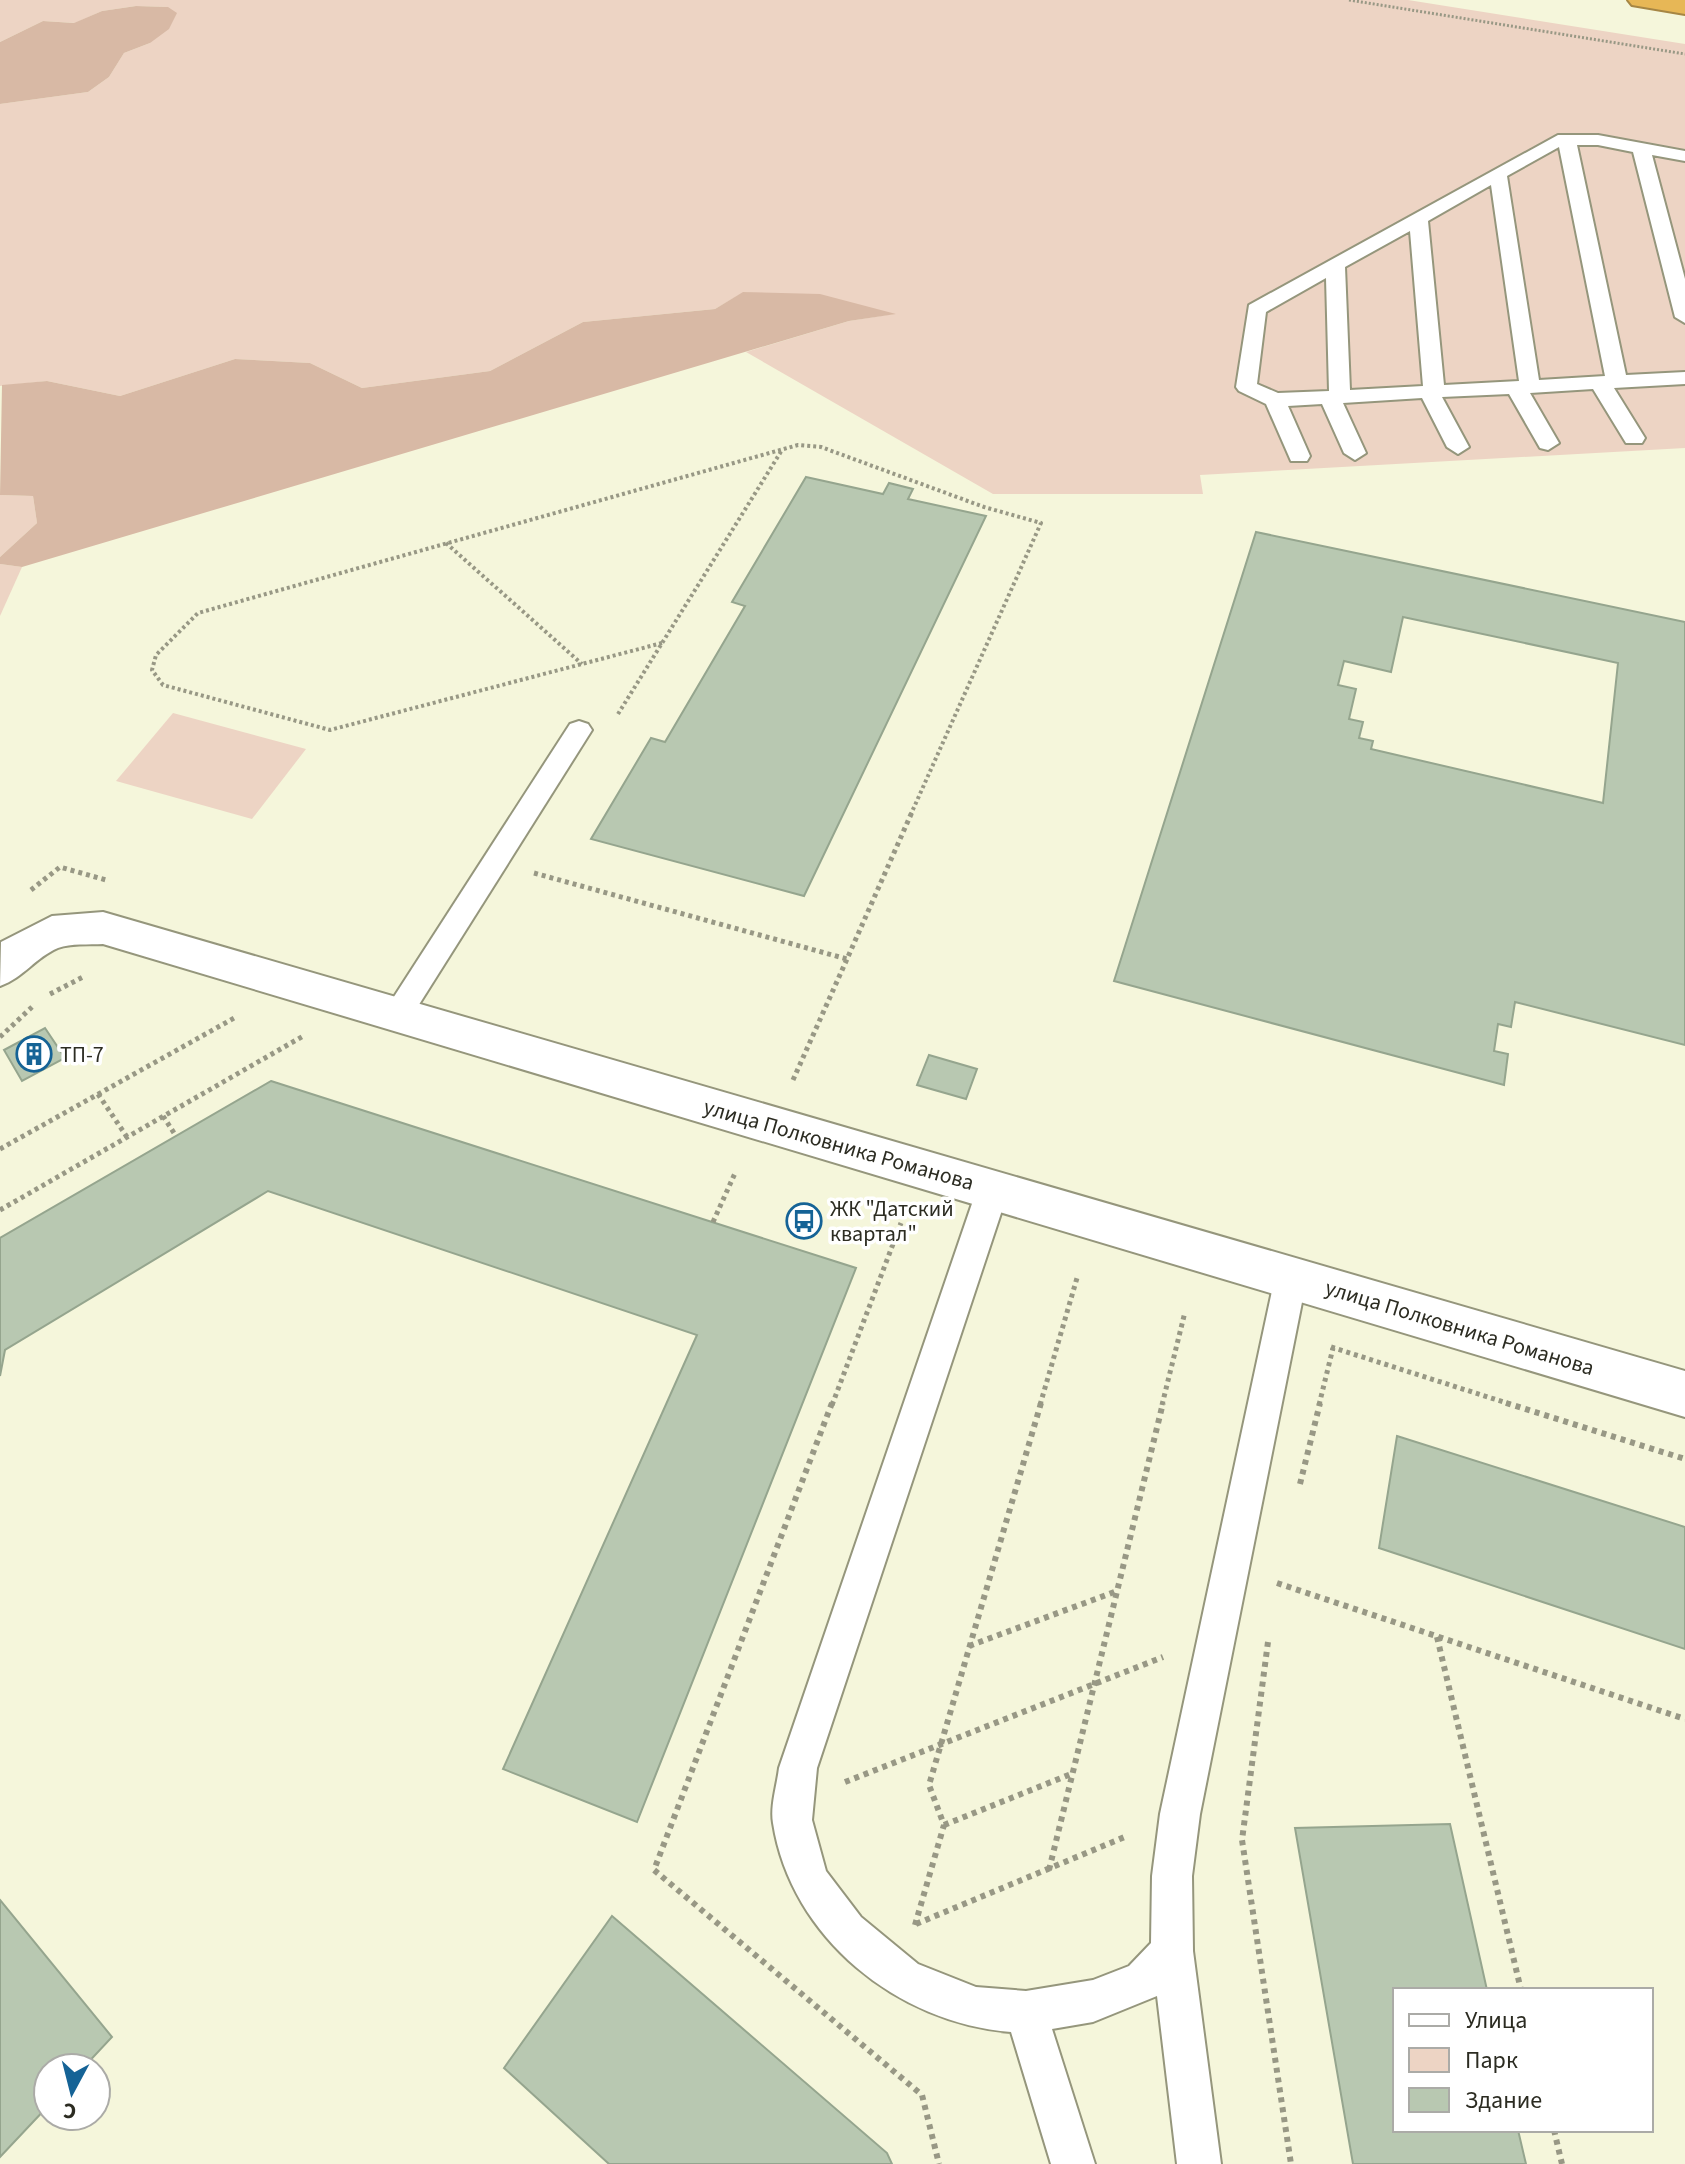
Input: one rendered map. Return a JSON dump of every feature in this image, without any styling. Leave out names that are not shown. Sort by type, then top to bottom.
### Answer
[{"type":"highway","points":[[1640,0],[1685,7]]},
{"type":"street","name":"улица Полковника Романова","points":[[0,969],[16,953],[52,932],[103,928],[1685,1394]]},
{"type":"lane","points":[[1684,379],[1275,400],[1246,387],[1256,309],[1558,140],[1598,140],[1685,156]]},
{"type":"lane","points":[[1567,140],[1608,382],[1634,438]]},
{"type":"lane","points":[[1641,148],[1685,317]]},
{"type":"lane","points":[[1498,174],[1523,387],[1548,443]]},
{"type":"lane","points":[[1418,218],[1431,392],[1458,447]]},
{"type":"lane","points":[[1335,265],[1335,397],[1355,453]]},
{"type":"lane","points":[[1275,400],[1299,456]]},
{"type":"lane","points":[[398,1014],[579,730]]},
{"type":"lane","points":[[993,1189],[798,1768],[792,1820],[809,1881],[847,1931],[901,1976],[976,2008],[1026,2012],[1093,2001],[1143,1981],[1172,1951]]},
{"type":"lane","points":[[1199,2164],[1172,1951],[1172,1876],[1180,1814],[1291,1277]]},
{"type":"lane","points":[[1026,2012],[1073,2164]]},
{"type":"path","points":[[1349,0],[1685,54]]},
{"type":"path","points":[[662,643],[330,730],[163,685],[152,670],[156,655],[198,613],[798,445],[821,447],[984,507],[1041,523],[793,1080]]},
{"type":"path","points":[[579,730],[604,737],[782,449]]},
{"type":"path","points":[[446,543],[583,664]]},
{"type":"path","points":[[495,862],[847,959]]},
{"type":"path","points":[[0,1037],[42,998],[84,976]]},
{"type":"path","points":[[0,1149],[240,1014]]},
{"type":"path","points":[[0,1210],[305,1035]]},
{"type":"path","points":[[98,1094],[127,1137]]},
{"type":"path","points":[[163,1116],[176,1136]]},
{"type":"path","points":[[713,1222],[736,1171]]},
{"type":"path","points":[[901,1223],[654,1870],[922,2095],[939,2164]]},
{"type":"path","points":[[901,1976],[944,1825],[929,1785],[1077,1278]]},
{"type":"path","points":[[1049,1870],[1185,1312]]},
{"type":"path","points":[[1279,1331],[1685,1459]]},
{"type":"path","points":[[1298,1495],[1333,1348]]},
{"type":"path","points":[[1231,1567],[1685,1719]]},
{"type":"path","points":[[1274,1598],[1280,1568]]},
{"type":"path","points":[[969,1646],[1118,1590]]},
{"type":"path","points":[[1270,1628],[1242,1840],[1291,2164]]},
{"type":"path","points":[[794,1802],[1216,1636]]},
{"type":"path","points":[[1437,1636],[1521,1988]]},
{"type":"path","points":[[944,1825],[1072,1773]]},
{"type":"path","points":[[916,1924],[1180,1814]]},
{"type":"path","points":[[1554,2132],[1562,2164]]},
{"type":"green space","points":[[0,0],[1408,0],[1685,44],[1685,448],[1200,475],[1203,494],[993,494],[746,352],[849,321],[893,314],[744,292],[715,309],[583,322],[490,371],[362,388],[310,363],[235,359],[120,396],[47,381],[0,386],[0,104],[88,92],[109,77],[124,53],[150,43],[168,7],[136,6],[102,11],[75,23],[43,21],[0,42]]},
{"type":"green space","points":[[0,495],[33,496],[37,523],[0,557]]},
{"type":"green space","points":[[0,564],[22,567],[0,616]]},
{"type":"green space","points":[[173,713],[306,749],[252,819],[116,781]]},
{"type":"shaded area","points":[[136,6],[168,7],[177,13],[169,29],[150,43],[124,53],[109,77],[88,92],[0,104],[0,42],[43,21],[74,23],[102,11]]},
{"type":"shaded area","points":[[743,292],[820,294],[896,314],[849,321],[22,567],[0,564],[0,557],[37,523],[33,496],[0,495],[2,385],[47,381],[120,396],[235,359],[310,363],[362,388],[490,371],[583,322],[715,309]]},
{"type":"building","points":[[806,477],[883,494],[889,483],[913,489],[908,499],[986,516],[804,896],[591,839],[651,738],[665,742],[745,606],[732,602]]},
{"type":"building","points":[[1256,532],[1685,622],[1685,1045],[1515,1002],[1511,1027],[1498,1024],[1494,1051],[1508,1054],[1504,1085],[1114,981]],"holes":[[[1403,617],[1618,663],[1603,803],[1371,749],[1373,741],[1359,738],[1363,722],[1349,719],[1356,689],[1338,685],[1344,661],[1391,672]]]},
{"type":"building","name":"ТП-7","points":[[45,1028],[65,1058],[22,1081],[4,1050]]},
{"type":"building","points":[[929,1055],[977,1069],[966,1099],[917,1085]]},
{"type":"building","points":[[271,1081],[856,1268],[637,1822],[503,1769],[697,1335],[268,1191],[5,1350],[0,1376],[0,1238]]},
{"type":"building","points":[[1397,1436],[1685,1527],[1685,1649],[1379,1548]]},
{"type":"building","points":[[1450,1824],[1487,1988],[1393,1988],[1393,2132],[1518,2132],[1526,2164],[1353,2164],[1295,1828]]},
{"type":"building","points":[[0,1900],[112,2037],[98,2052],[32,2052],[32,2123],[0,2157]]},
{"type":"building","points":[[612,1916],[887,2153],[892,2164],[609,2164],[504,2068]]},
{"type":"place","name":"ТП-7","points":[[34,1054]]},
{"type":"place","name":"ЖК \"Датский квартал\"","points":[[804,1221]]}]
